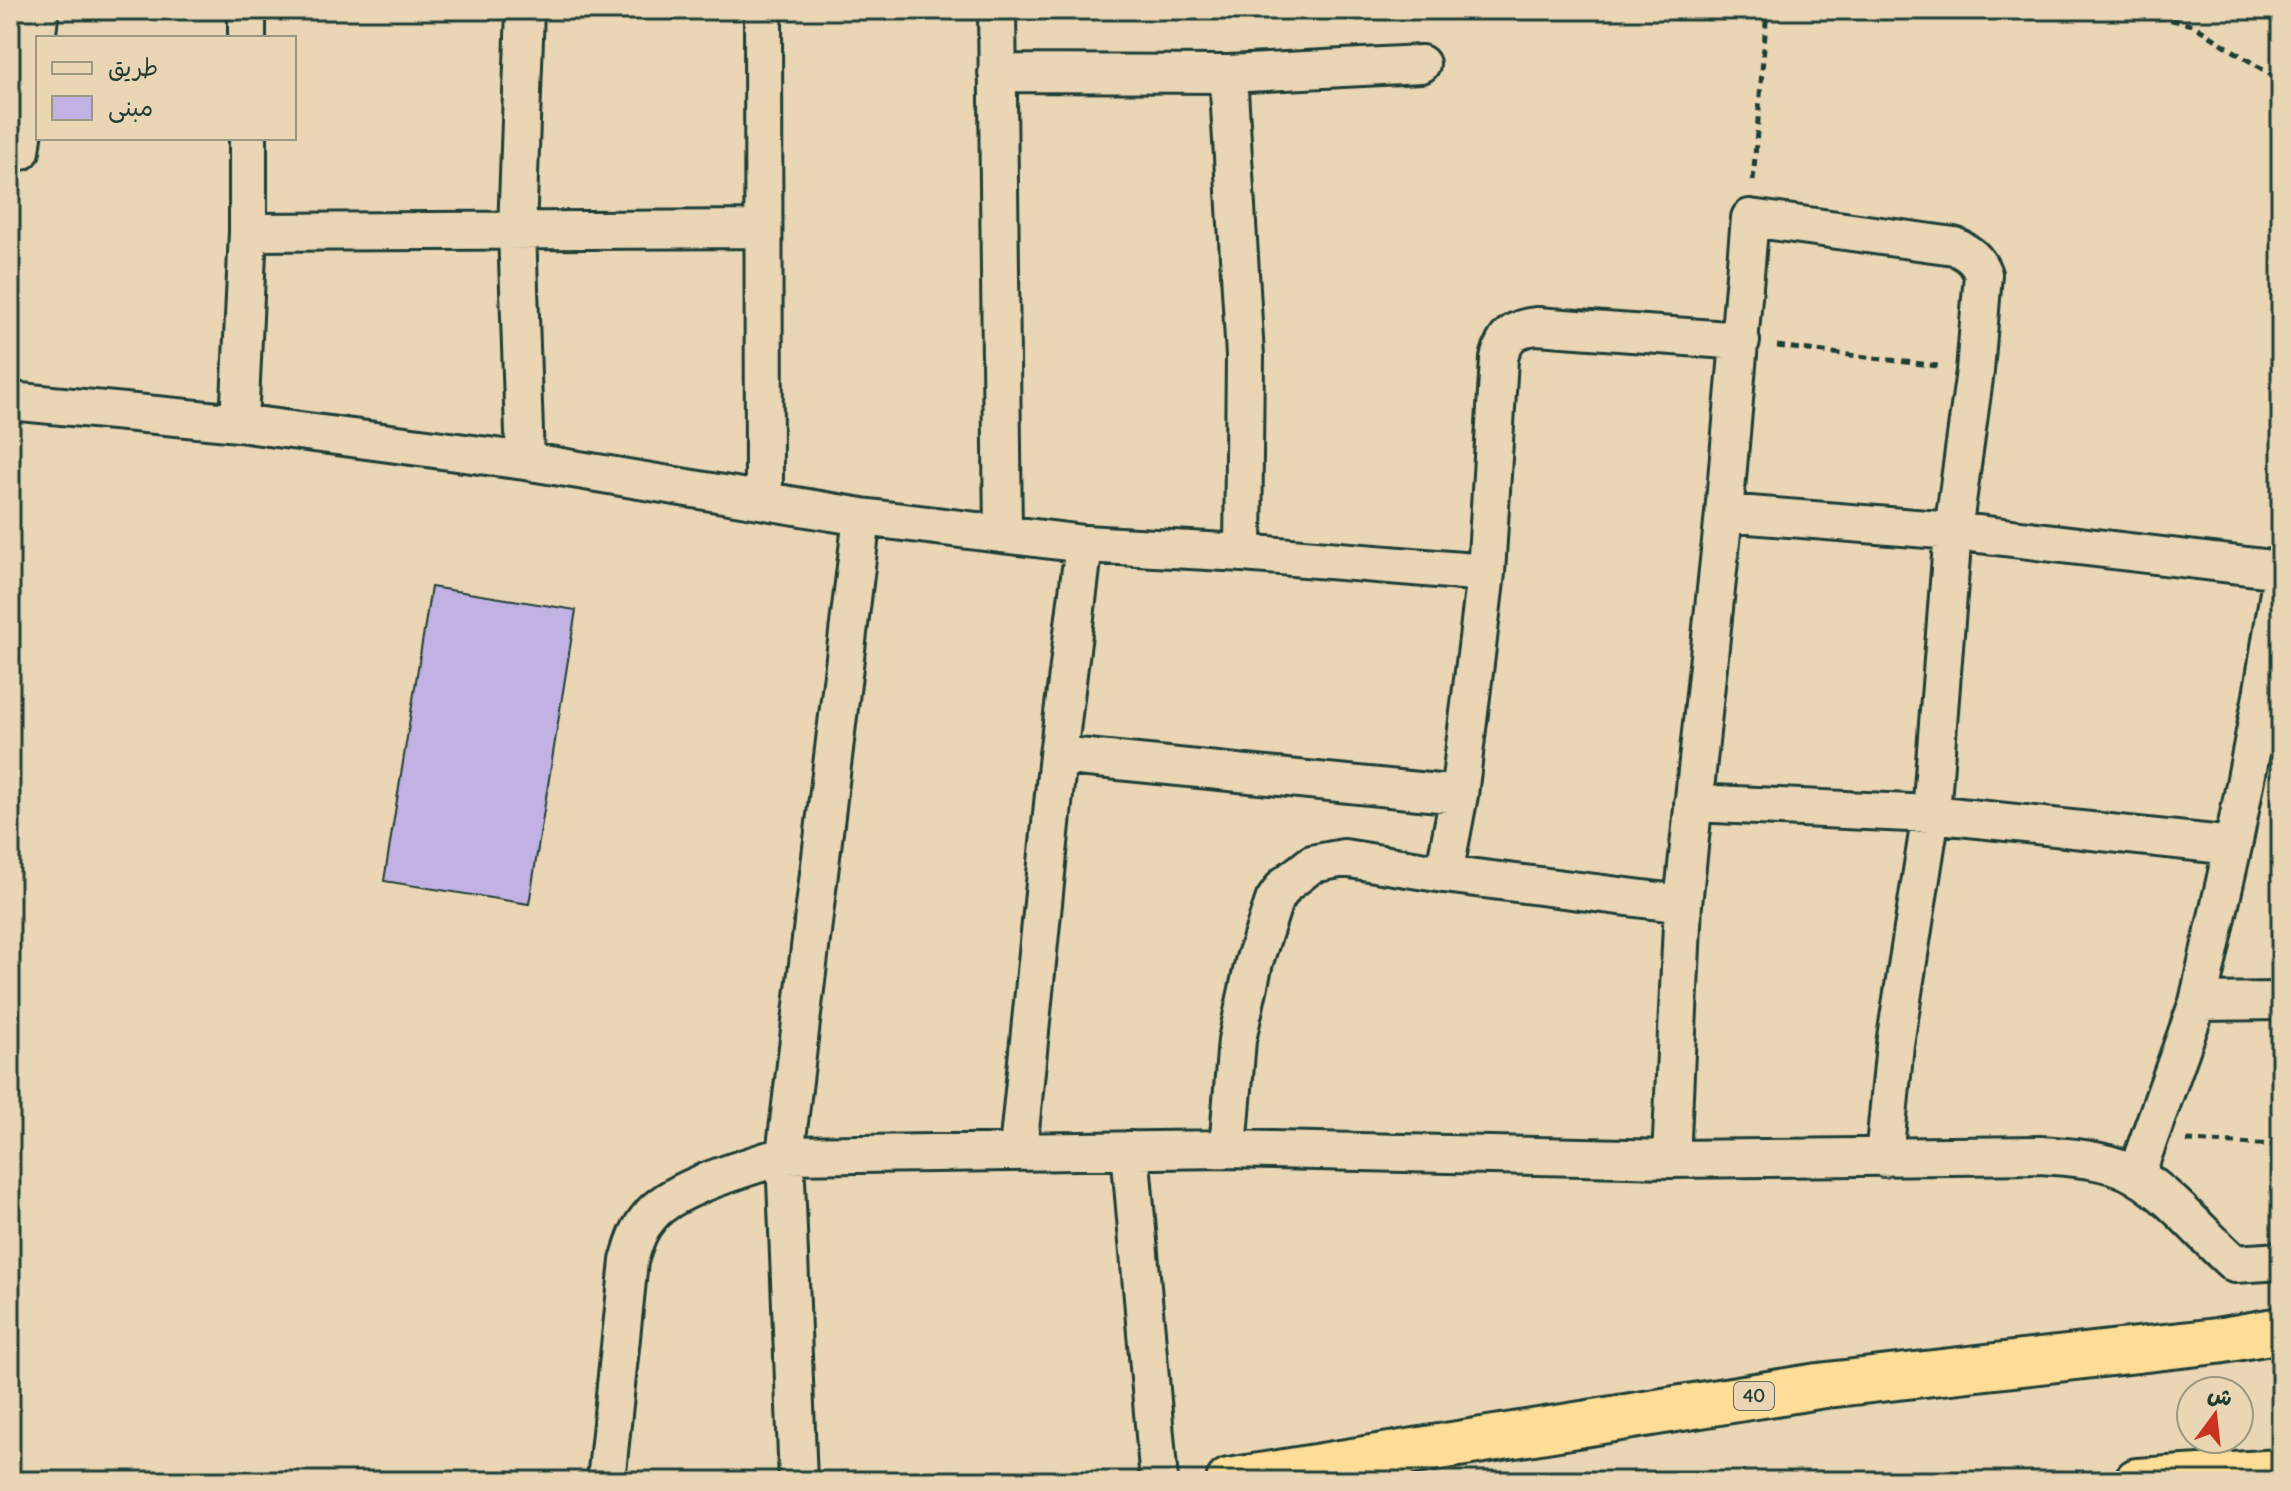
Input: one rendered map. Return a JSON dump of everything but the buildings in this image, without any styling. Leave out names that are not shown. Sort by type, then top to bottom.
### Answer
[{"type":"highway","name":"40","points":[[1229,1481],[1818,1386],[2217,1341],[2281,1330]]},
{"type":"highway","points":[[2137,1481],[2226,1479],[2281,1472]]},
{"type":"street","points":[[36,36],[40,10]]},
{"type":"street","points":[[247,10],[247,36]]},
{"type":"street","points":[[525,10],[517,231],[525,461]]},
{"type":"street","points":[[763,10],[764,499]]},
{"type":"street","points":[[997,10],[1003,534]]},
{"type":"street","points":[[21,151],[36,40]]},
{"type":"street","points":[[997,73],[1228,74],[1421,64]]},
{"type":"street","points":[[1228,74],[1245,356],[1243,553]]},
{"type":"street","points":[[239,423],[248,232],[248,140]]},
{"type":"street","points":[[1671,1159],[1683,904],[1741,341],[1750,218],[1954,246],[1978,261],[1983,274],[1975,371],[1953,531],[1931,814],[1895,1044],[1884,1158]]},
{"type":"street","points":[[248,232],[762,229]]},
{"type":"street","points":[[1444,874],[1459,795],[1486,573],[1502,342],[1523,327],[1537,326],[1741,341]]},
{"type":"street","points":[[10,401],[239,423],[525,461],[862,517],[1084,544],[1243,553],[1486,573]]},
{"type":"street","points":[[1724,513],[1953,531],[2281,570]]},
{"type":"street","points":[[798,1481],[785,1155],[862,517]]},
{"type":"street","points":[[1018,1150],[1058,755],[1084,544]]},
{"type":"street","points":[[2136,1175],[2198,1002],[2233,846],[2272,697],[2281,580]]},
{"type":"street","points":[[1058,755],[1459,795]]},
{"type":"street","points":[[1693,803],[1931,814],[2233,846]]},
{"type":"street","points":[[1228,1149],[1237,1040],[1246,994],[1274,901],[1285,885],[1312,864],[1344,858],[1444,874],[1683,904]]},
{"type":"street","points":[[2198,1002],[2281,1001]]},
{"type":"street","points":[[606,1481],[629,1261],[638,1232],[652,1213],[680,1195],[785,1155],[1228,1149],[1671,1159],[2054,1156],[2097,1161],[2136,1175],[2166,1198],[2235,1264],[2281,1261]]},
{"type":"street","points":[[1130,1150],[1159,1481]]},
{"type":"path","points":[[1750,218],[1767,10]]},
{"type":"path","points":[[2130,10],[2193,25],[2281,81]]},
{"type":"path","points":[[1741,341],[1975,371]]},
{"type":"path","points":[[2150,1139],[2281,1145]]}]
